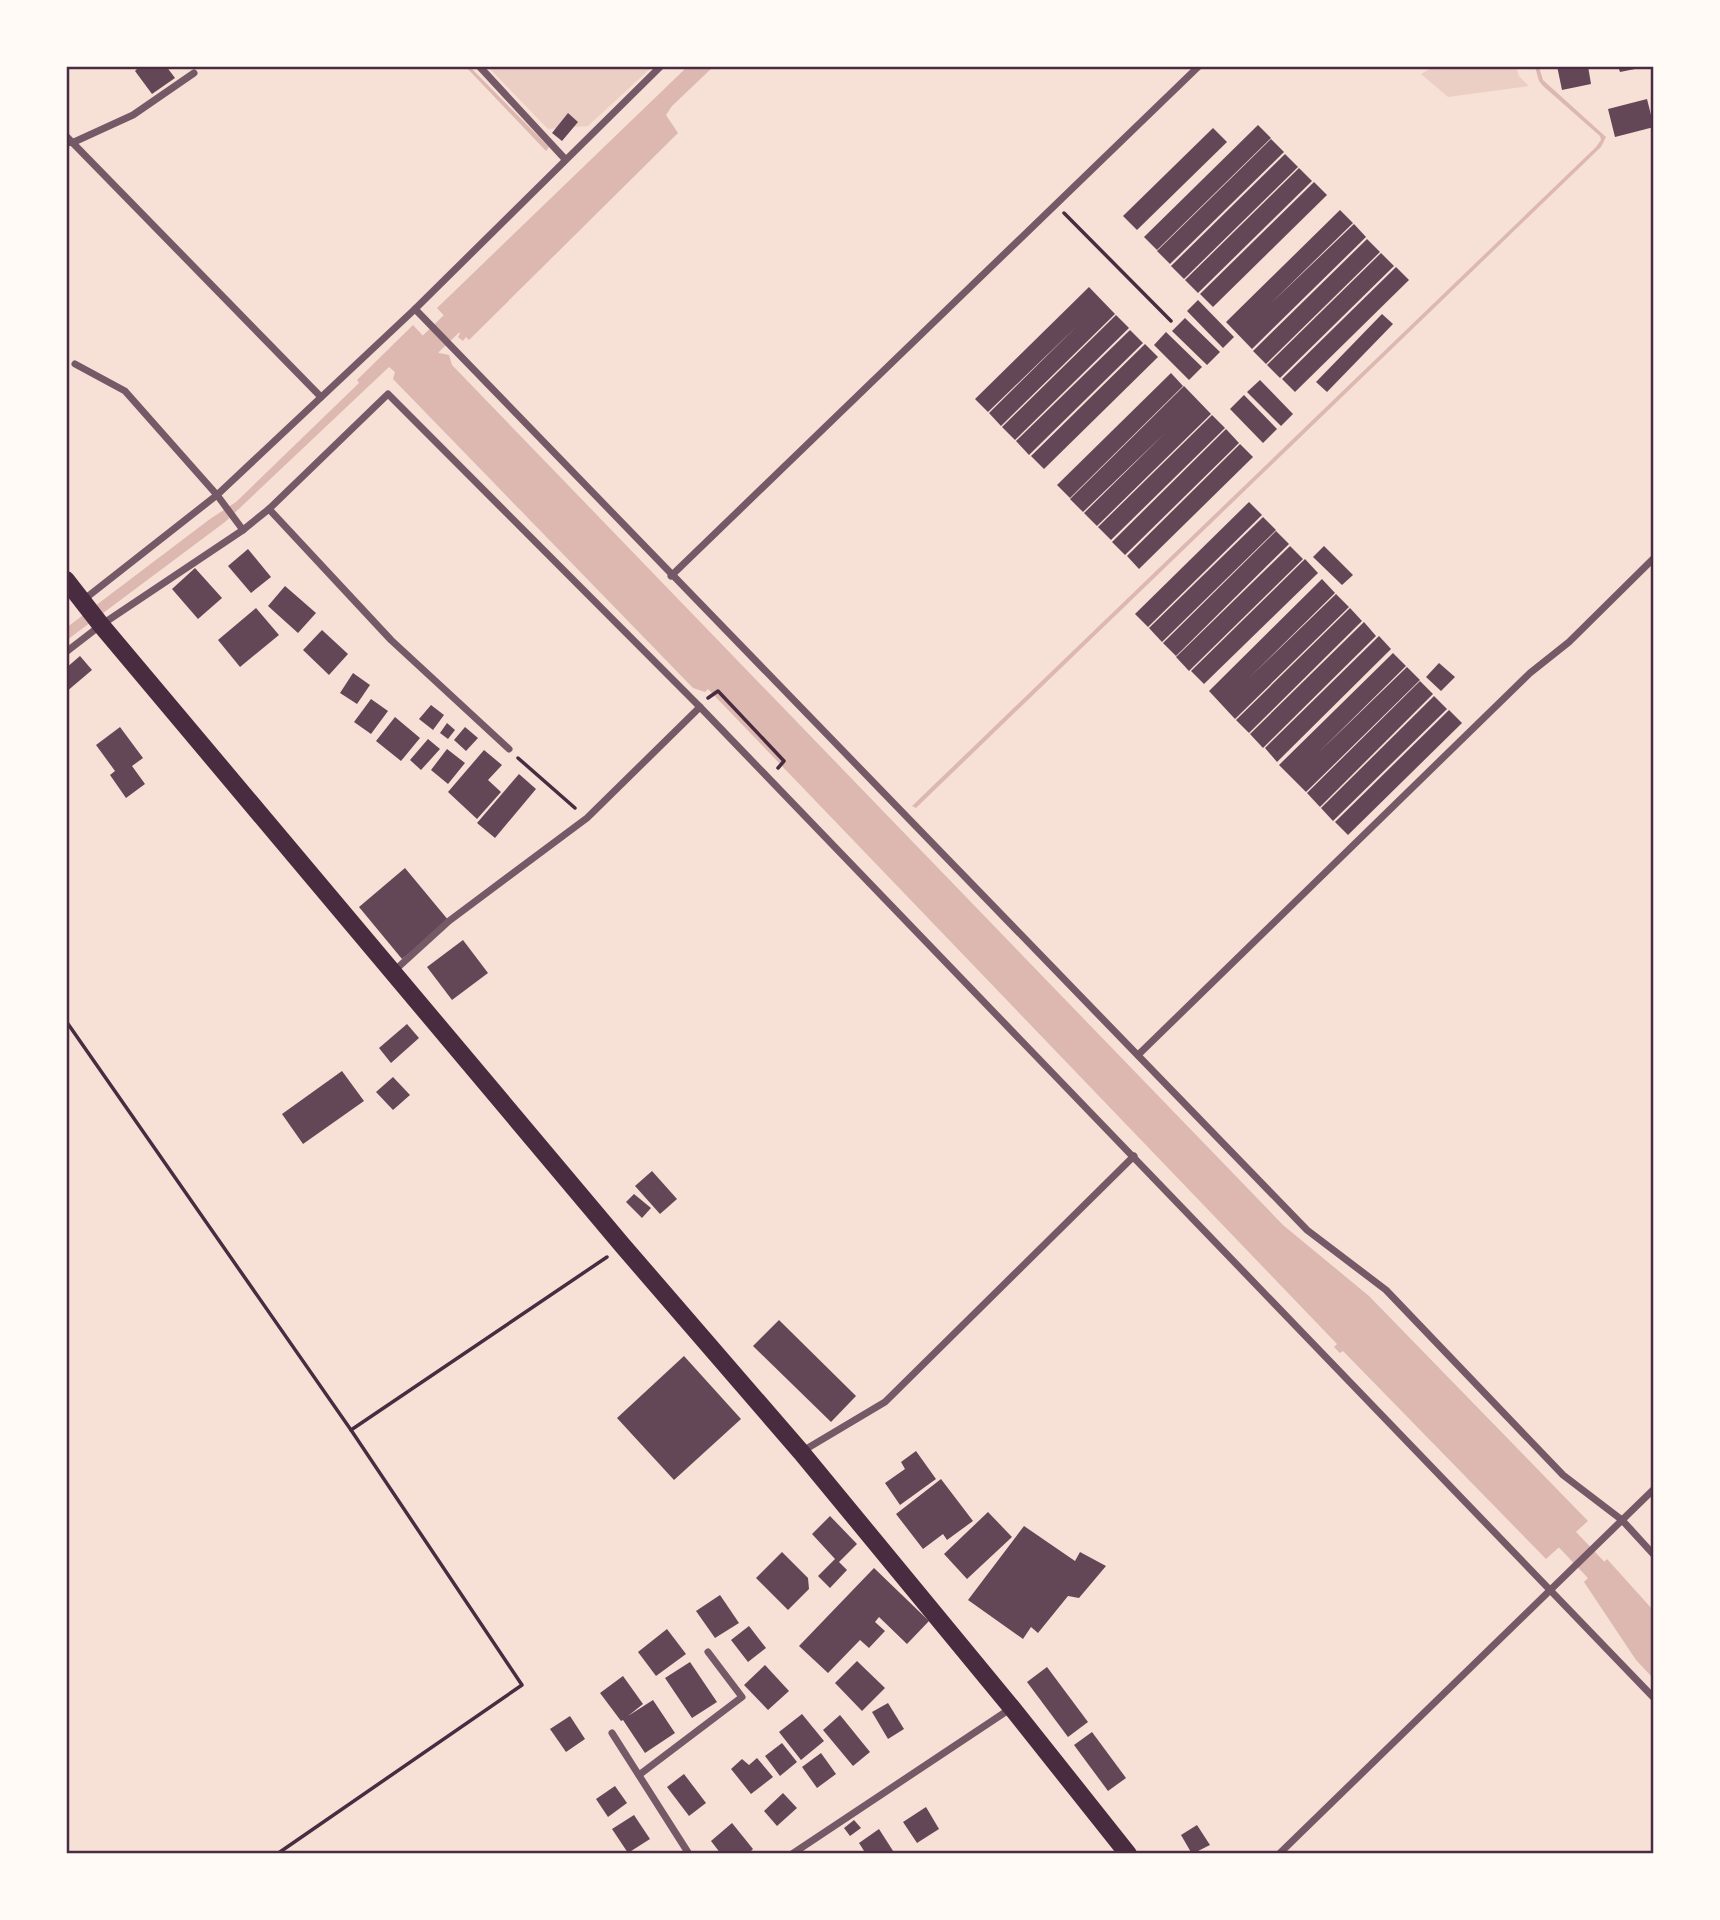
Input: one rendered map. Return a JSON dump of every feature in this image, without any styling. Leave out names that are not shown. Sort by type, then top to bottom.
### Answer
[{"type":"main road","points":[[66,580],[623,1246],[801,1452],[1128,1853]]},
{"type":"street","points":[[479,66],[565,159]]},
{"type":"street","points":[[82,601],[217,495],[415,309],[661,66]]},
{"type":"street","points":[[671,576],[1199,66]]},
{"type":"street","points":[[70,142],[133,115],[194,73]]},
{"type":"street","points":[[66,135],[321,397]]},
{"type":"street","points":[[415,309],[1307,1230],[1386,1290],[1563,1475],[1622,1520],[1654,1555]]},
{"type":"street","points":[[75,364],[125,391],[217,495],[243,530]]},
{"type":"street","points":[[66,652],[101,625],[243,530],[269,509],[388,394],[700,706],[1654,1698]]},
{"type":"street","points":[[269,509],[391,640],[509,749]]},
{"type":"street","points":[[1138,1055],[1530,673],[1569,642],[1654,558]]},
{"type":"street","points":[[393,972],[449,921],[587,818],[700,706]]},
{"type":"street","points":[[801,1452],[885,1402],[1134,1156]]},
{"type":"street","points":[[1279,1853],[1654,1489]]},
{"type":"street","points":[[639,1775],[742,1697],[708,1652]]},
{"type":"street","points":[[792,1853],[1012,1708]]},
{"type":"street","points":[[612,1732],[689,1853]]},
{"type":"path","points":[[1056,204],[1171,321]]},
{"type":"path","points":[[707,699],[718,691],[784,761],[777,770]]},
{"type":"path","points":[[742,726],[747,722]]},
{"type":"path","points":[[509,749],[587,818]]},
{"type":"path","points":[[66,1021],[351,1430],[522,1685],[276,1853]]},
{"type":"path","points":[[351,1430],[623,1246]]},
{"type":"shaded area","points":[[688,66],[713,67],[666,115],[678,133],[469,340],[466,337],[463,341],[458,337],[460,333],[437,308]]},
{"type":"shaded area","points":[[466,67],[470,67],[549,147],[546,151]]},
{"type":"shaded area","points":[[488,67],[652,67],[588,126],[548,129]]},
{"type":"shaded area","points":[[1433,67],[1516,67],[1519,76],[1529,86],[1448,97],[1421,74]]},
{"type":"shaded area","points":[[1535,67],[1539,67],[1543,80],[1606,137],[1601,147],[916,808],[912,806],[1596,147],[1601,140],[1600,136],[1543,86]]},
{"type":"shaded area","points":[[413,325],[439,353],[449,355],[452,365],[1283,1225],[1369,1296],[1588,1521],[1546,1559],[1343,1351],[1340,1353],[1334,1347],[1337,1344],[708,689],[705,692],[693,688],[393,379],[395,372],[389,367],[225,522],[67,640],[66,628],[236,502],[359,383],[357,380]]},
{"type":"shaded area","points":[[1607,1559],[1653,1610],[1653,1678],[1636,1660],[1584,1582]]},
{"type":"building","points":[[140,66],[166,66],[175,78],[152,94],[135,71]]},
{"type":"building","points":[[1557,66],[1588,66],[1591,84],[1562,90]]},
{"type":"building","points":[[1618,66],[1640,66],[1640,68],[1620,72]]},
{"type":"building","points":[[1647,99],[1654,127],[1615,137],[1608,109]]},
{"type":"building","points":[[568,113],[578,122],[562,141],[552,133]]},
{"type":"building","points":[[1258,125],[1271,138],[1157,250],[1144,237]]},
{"type":"building","points":[[1213,128],[1227,142],[1137,230],[1123,216]]},
{"type":"building","points":[[1271,139],[1284,152],[1170,264],[1157,251]]},
{"type":"building","points":[[1285,154],[1298,167],[1184,279],[1171,266]]},
{"type":"building","points":[[1299,168],[1312,181],[1198,293],[1185,280]]},
{"type":"building","points":[[1314,182],[1327,195],[1213,307],[1200,294]]},
{"type":"building","points":[[1340,210],[1353,223],[1264,310],[1354,224],[1366,237],[1252,349],[1226,322]]},
{"type":"building","points":[[1367,239],[1380,252],[1266,364],[1253,351]]},
{"type":"building","points":[[1381,253],[1394,266],[1280,378],[1267,365]]},
{"type":"building","points":[[1396,267],[1409,280],[1295,392],[1282,379]]},
{"type":"building","points":[[1089,287],[1115,314],[1001,426],[989,413],[1077,326],[988,412],[975,399]]},
{"type":"building","points":[[1198,300],[1234,337],[1223,348],[1187,311]]},
{"type":"building","points":[[1382,314],[1393,324],[1327,392],[1316,382]]},
{"type":"building","points":[[1116,315],[1129,328],[1015,440],[1002,427]]},
{"type":"building","points":[[1185,318],[1220,352],[1207,365],[1172,331]]},
{"type":"building","points":[[1130,330],[1143,343],[1029,455],[1016,441]]},
{"type":"building","points":[[1166,332],[1202,367],[1189,380],[1154,345]]},
{"type":"building","points":[[1145,344],[1158,357],[1044,469],[1031,456]]},
{"type":"building","points":[[1171,373],[1183,386],[1070,498],[1057,485]]},
{"type":"building","points":[[1260,380],[1293,414],[1281,426],[1247,392]]},
{"type":"building","points":[[1184,386],[1211,414],[1097,526],[1084,513],[1165,433],[1083,512],[1070,499]]},
{"type":"building","points":[[1244,395],[1277,429],[1263,443],[1230,409]]},
{"type":"building","points":[[1212,415],[1225,428],[1111,540],[1098,527]]},
{"type":"building","points":[[1226,429],[1239,443],[1125,555],[1112,542]]},
{"type":"building","points":[[1240,444],[1253,457],[1139,569],[1127,556]]},
{"type":"building","points":[[1249,502],[1262,515],[1148,627],[1135,614]]},
{"type":"building","points":[[1263,517],[1276,530],[1162,642],[1149,628]]},
{"type":"building","points":[[1276,531],[1289,544],[1176,656],[1163,643]]},
{"type":"building","points":[[1290,546],[1303,559],[1189,671],[1176,657]]},
{"type":"building","points":[[1324,546],[1353,575],[1342,585],[1313,557]]},
{"type":"building","points":[[248,549],[271,577],[251,593],[228,566]]},
{"type":"building","points":[[1305,559],[1318,573],[1204,684],[1191,671]]},
{"type":"building","points":[[195,568],[222,598],[198,619],[172,589]]},
{"type":"building","points":[[1322,579],[1335,593],[1247,680],[1336,594],[1349,607],[1235,719],[1209,691]]},
{"type":"building","points":[[285,586],[316,613],[298,633],[268,606]]},
{"type":"building","points":[[256,608],[279,635],[240,667],[218,640]]},
{"type":"building","points":[[1350,608],[1362,621],[1249,733],[1236,720]]},
{"type":"building","points":[[1364,622],[1376,636],[1263,748],[1250,734]]},
{"type":"building","points":[[322,630],[348,654],[329,675],[303,650]]},
{"type":"building","points":[[1379,636],[1391,649],[1277,762],[1265,748]]},
{"type":"building","points":[[1393,653],[1406,666],[1318,753],[1407,667],[1420,680],[1306,792],[1279,765]]},
{"type":"building","points":[[80,656],[92,670],[66,692],[66,668]]},
{"type":"building","points":[[1439,663],[1455,677],[1441,691],[1426,677]]},
{"type":"building","points":[[353,673],[370,685],[357,704],[340,693]]},
{"type":"building","points":[[1420,681],[1433,694],[1320,807],[1307,793]]},
{"type":"building","points":[[1434,696],[1447,709],[1333,821],[1321,808]]},
{"type":"building","points":[[371,699],[388,711],[371,734],[354,722]]},
{"type":"building","points":[[431,705],[444,715],[433,730],[419,719]]},
{"type":"building","points":[[1449,710],[1462,723],[1348,835],[1335,822]]},
{"type":"building","points":[[395,717],[420,738],[401,761],[376,741]]},
{"type":"building","points":[[447,723],[455,730],[448,739],[440,733]]},
{"type":"building","points":[[120,727],[143,758],[132,766],[145,784],[126,798],[110,775],[115,771],[96,745]]},
{"type":"building","points":[[465,727],[478,738],[466,751],[454,740]]},
{"type":"building","points":[[428,739],[440,749],[421,770],[410,760]]},
{"type":"building","points":[[447,749],[465,763],[448,784],[431,770]]},
{"type":"building","points":[[484,750],[502,765],[488,780],[501,792],[477,819],[448,792]]},
{"type":"building","points":[[519,774],[536,789],[495,838],[477,823]]},
{"type":"building","points":[[405,868],[449,921],[402,959],[359,907]]},
{"type":"building","points":[[463,940],[488,973],[452,1000],[427,967]]},
{"type":"building","points":[[407,1024],[419,1038],[391,1063],[379,1048]]},
{"type":"building","points":[[342,1071],[364,1101],[303,1144],[282,1114]]},
{"type":"building","points":[[393,1077],[410,1095],[393,1110],[376,1092]]},
{"type":"building","points":[[652,1171],[677,1199],[660,1214],[635,1186]]},
{"type":"building","points":[[634,1194],[651,1208],[642,1218],[626,1202]]},
{"type":"building","points":[[779,1320],[856,1396],[831,1422],[753,1346]]},
{"type":"building","points":[[684,1356],[741,1419],[674,1480],[617,1418]]},
{"type":"building","points":[[916,1451],[936,1479],[900,1505],[885,1483],[905,1469],[901,1462]]},
{"type":"building","points":[[941,1479],[973,1521],[947,1540],[943,1534],[923,1549],[896,1514]]},
{"type":"building","points":[[988,1512],[1012,1537],[967,1579],[944,1554]]},
{"type":"building","points":[[830,1516],[857,1544],[839,1562],[847,1570],[830,1588],[818,1576],[835,1559],[812,1534]]},
{"type":"building","points":[[1024,1526],[1075,1561],[1080,1552],[1106,1566],[1079,1598],[1068,1596],[1038,1633],[1031,1627],[1023,1639],[968,1600]]},
{"type":"building","points":[[782,1552],[808,1578],[809,1589],[788,1610],[756,1578]]},
{"type":"building","points":[[874,1568],[929,1621],[907,1644],[879,1617],[875,1622],[885,1631],[869,1648],[860,1640],[828,1673],[799,1646]]},
{"type":"building","points":[[720,1595],[739,1623],[715,1638],[696,1611]]},
{"type":"building","points":[[749,1626],[766,1648],[748,1662],[731,1640]]},
{"type":"building","points":[[667,1629],[686,1654],[656,1676],[638,1652]]},
{"type":"building","points":[[857,1661],[885,1688],[862,1711],[835,1683]]},
{"type":"building","points":[[690,1662],[717,1702],[692,1718],[665,1678]]},
{"type":"building","points":[[765,1665],[789,1691],[768,1710],[744,1685]]},
{"type":"building","points":[[1047,1667],[1088,1722],[1068,1737],[1027,1682]]},
{"type":"building","points":[[623,1676],[643,1704],[628,1716],[653,1700],[675,1733],[645,1753],[623,1720],[621,1721],[600,1693]]},
{"type":"building","points":[[888,1703],[904,1729],[888,1739],[872,1712]]},
{"type":"building","points":[[802,1714],[824,1741],[801,1760],[779,1732]]},
{"type":"building","points":[[840,1715],[870,1752],[853,1766],[823,1730]]},
{"type":"building","points":[[570,1716],[585,1739],[566,1752],[550,1729]]},
{"type":"building","points":[[1092,1732],[1126,1778],[1108,1791],[1074,1745]]},
{"type":"building","points":[[782,1743],[797,1762],[780,1776],[765,1756]]},
{"type":"building","points":[[821,1753],[836,1774],[817,1788],[802,1767]]},
{"type":"building","points":[[757,1758],[773,1777],[751,1794],[731,1769],[742,1759],[749,1765]]},
{"type":"building","points":[[684,1774],[706,1803],[689,1816],[667,1787]]},
{"type":"building","points":[[615,1786],[627,1803],[608,1817],[596,1799]]},
{"type":"building","points":[[783,1793],[797,1808],[777,1826],[764,1811]]},
{"type":"building","points":[[926,1807],[939,1829],[917,1843],[903,1822]]},
{"type":"building","points":[[634,1815],[650,1839],[628,1853],[612,1829]]},
{"type":"building","points":[[854,1820],[861,1828],[850,1836],[844,1828]]},
{"type":"building","points":[[732,1823],[753,1849],[748,1854],[721,1854],[711,1841]]},
{"type":"building","points":[[1197,1825],[1210,1845],[1192,1854],[1181,1835]]},
{"type":"building","points":[[879,1829],[895,1854],[866,1854],[859,1843]]},
{"type":"waterway","points":[[419,365],[414,360],[472,304]]},
{"type":"waterway","points":[[1547,1518],[1654,1631]]}]
